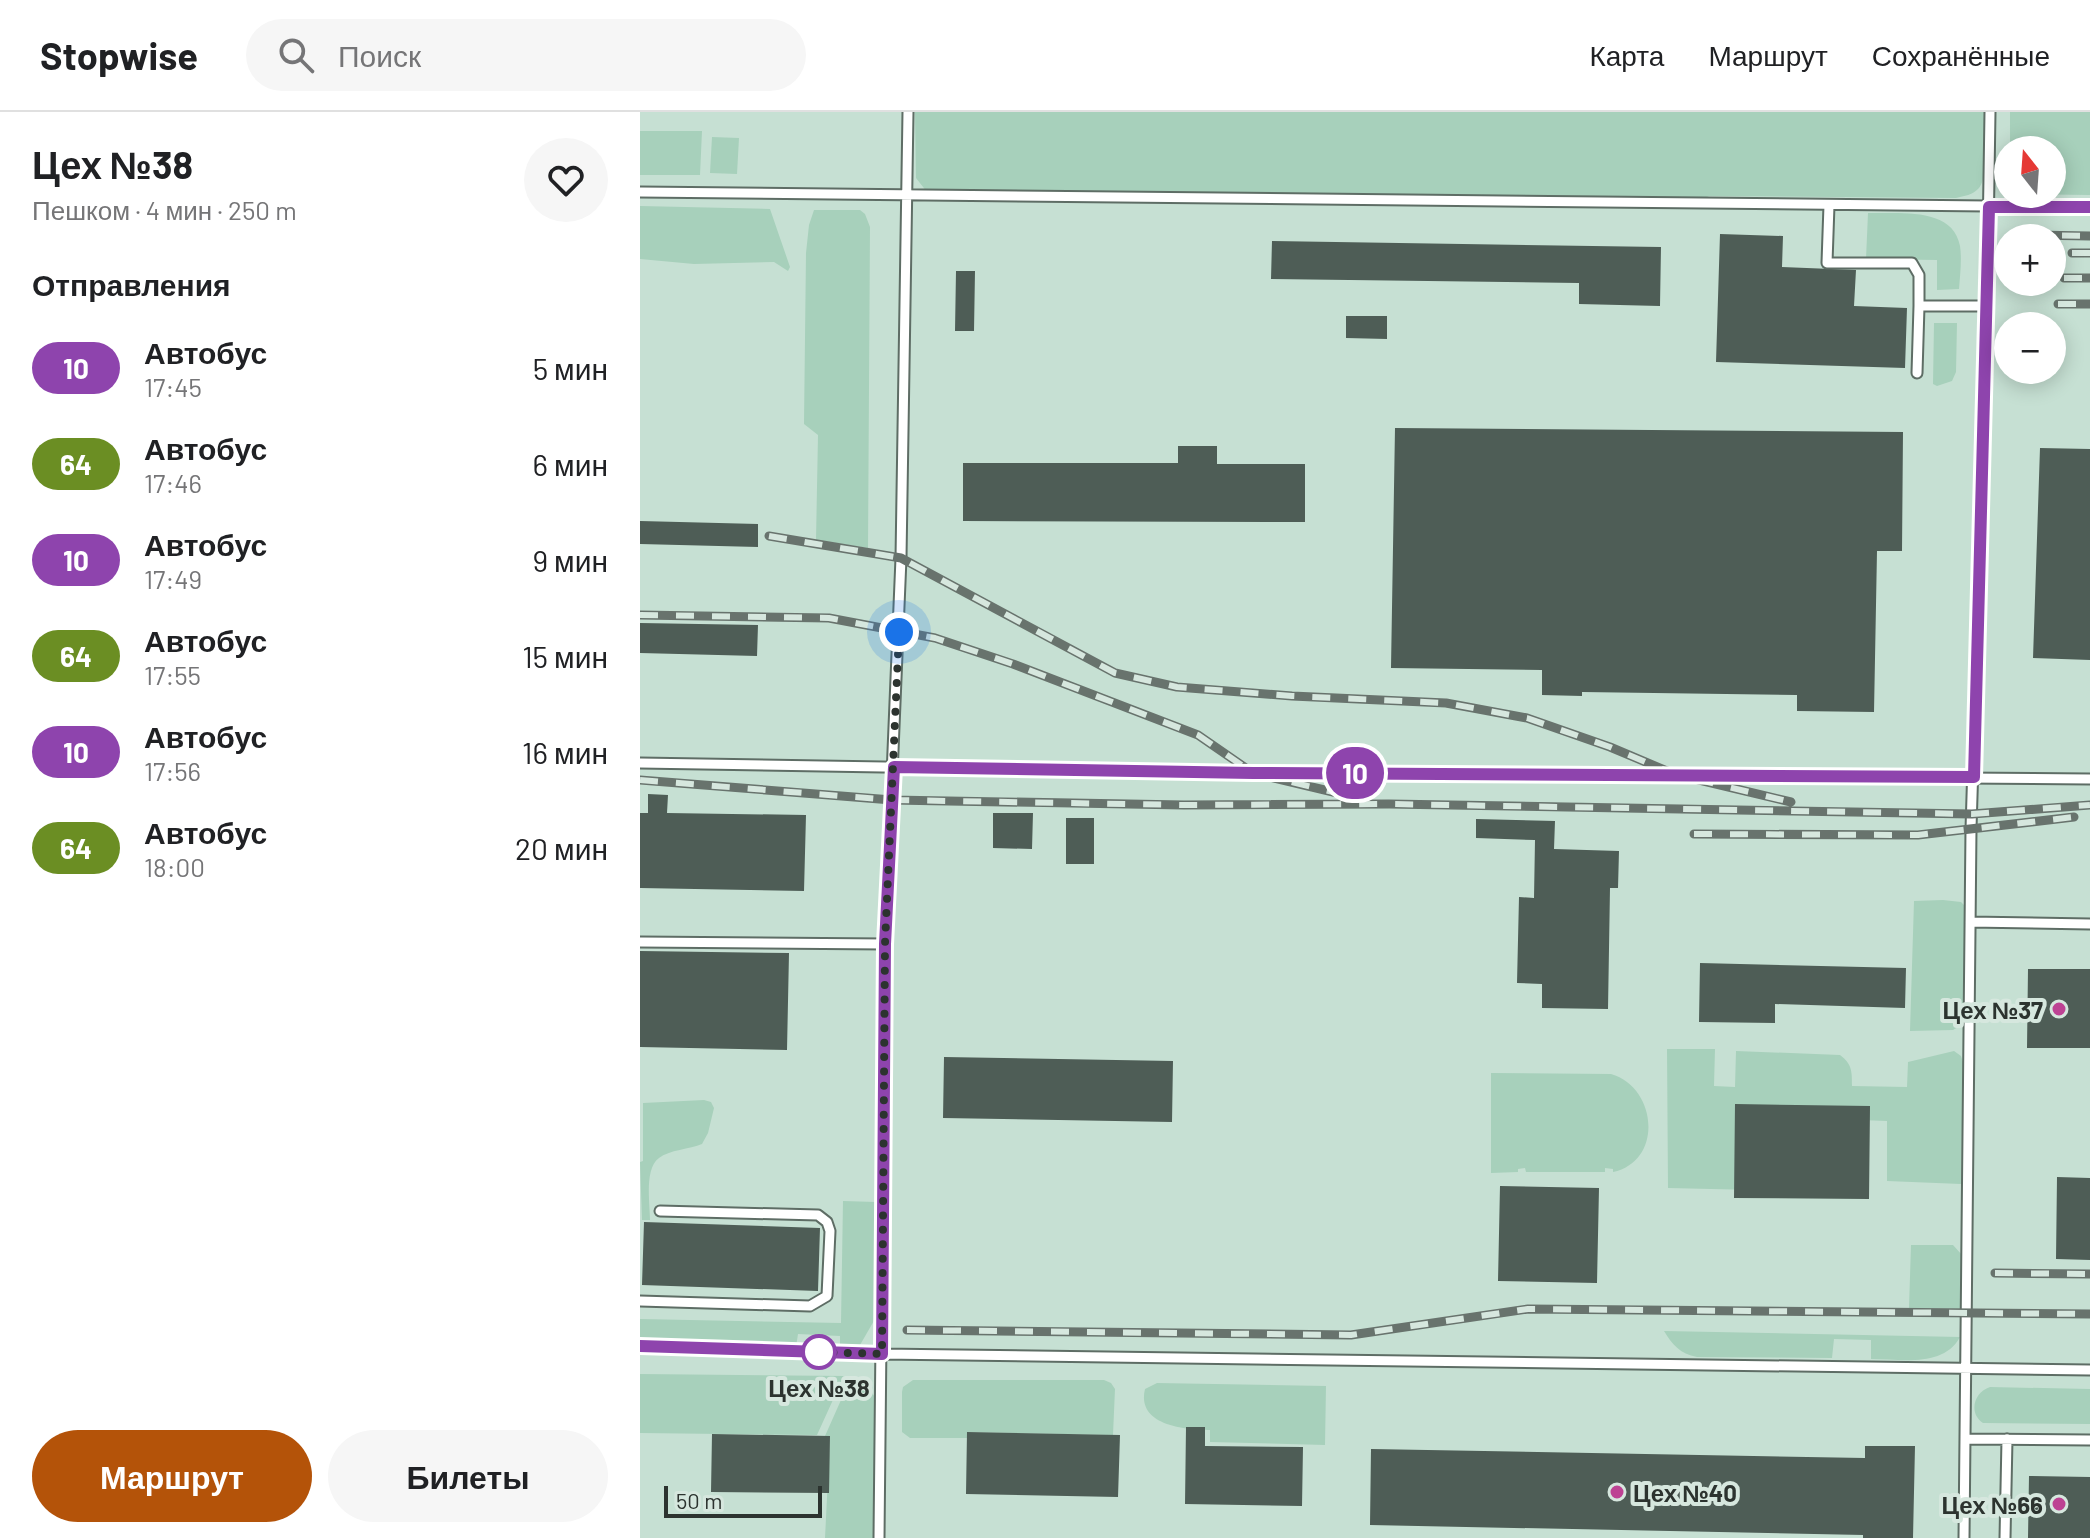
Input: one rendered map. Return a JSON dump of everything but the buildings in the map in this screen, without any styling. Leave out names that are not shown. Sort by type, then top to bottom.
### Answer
[{"type":"lane","points":[[879,1538],[885,944],[901,558],[908,112]]},
{"type":"lane","points":[[1964,1538],[1970,922],[1990,112]]},
{"type":"lane","points":[[640,192],[2090,207]]},
{"type":"lane","points":[[1829,205],[1827,263],[1912,263],[1919,275],[1917,373]]},
{"type":"lane","points":[[1919,306],[1987,306]]},
{"type":"lane","points":[[640,763],[1253,773],[2090,779]]},
{"type":"lane","points":[[1970,922],[2090,924]]},
{"type":"lane","points":[[640,942],[885,944]]},
{"type":"lane","points":[[640,1301],[810,1306],[827,1296],[830,1231],[827,1222],[818,1215],[660,1211]]},
{"type":"lane","points":[[640,1346],[882,1354],[2090,1370]]},
{"type":"lane","points":[[1966,1439],[2090,1440]]},
{"type":"lane","points":[[2005,1538],[2007,1439]]},
{"type":"shaded area","points":[[640,112],[2090,112],[2090,1538],[640,1538]]},
{"type":"shaded area","points":[[915,112],[1985,112],[1986,151],[1979,188],[1956,198],[1709,196],[1697,202],[927,192],[916,178]]},
{"type":"shaded area","points":[[2010,112],[2090,112],[2090,195],[2066,195],[2066,136],[2010,136]]},
{"type":"shaded area","points":[[640,131],[702,131],[700,175],[640,175]]},
{"type":"shaded area","points":[[712,137],[739,138],[737,174],[710,173]]},
{"type":"shaded area","points":[[640,206],[770,209],[790,267],[788,271],[774,262],[694,264],[640,259]]},
{"type":"shaded area","points":[[814,210],[860,210],[870,227],[868,548],[816,540],[818,435],[804,424],[806,253]]},
{"type":"shaded area","points":[[1868,213],[1908,213],[1935,218],[1947,224],[1960,246],[1959,289],[1937,290],[1937,260],[1866,259]]},
{"type":"shaded area","points":[[1934,323],[1957,323],[1956,372],[1952,381],[1937,386],[1933,384]]},
{"type":"shaded area","points":[[1914,901],[1961,902],[1966,907],[1965,1023],[1953,1030],[1910,1031]]},
{"type":"shaded area","points":[[1667,1049],[1715,1049],[1714,1086],[1735,1087],[1736,1051],[1840,1055],[1850,1068],[1852,1086],[1907,1087],[1908,1062],[1954,1051],[1963,1062],[1961,1184],[1887,1181],[1887,1121],[1755,1116],[1754,1190],[1668,1188]]},
{"type":"shaded area","points":[[1491,1073],[1611,1074],[1626,1081],[1638,1093],[1645,1108],[1647,1140],[1641,1154],[1629,1165],[1613,1172],[1613,1169],[1605,1168],[1605,1172],[1526,1172],[1525,1168],[1518,1169],[1518,1172],[1491,1173]]},
{"type":"shaded area","points":[[711,1102],[714,1108],[708,1133],[702,1144],[668,1153],[654,1163],[649,1187],[650,1220],[642,1220],[640,1162],[643,1161],[643,1103]]},
{"type":"shaded area","points":[[843,1201],[876,1202],[875,1319],[860,1345],[840,1348],[840,1336],[798,1334],[796,1347],[640,1343],[640,1319],[841,1323]]},
{"type":"shaded area","points":[[1911,1245],[1953,1245],[1962,1255],[1960,1309],[1909,1308]]},
{"type":"shaded area","points":[[1664,1331],[1960,1337],[1943,1354],[1920,1360],[1871,1359],[1871,1340],[1834,1339],[1832,1358],[1697,1357],[1677,1348]]},
{"type":"shaded area","points":[[640,1374],[845,1376],[863,1380],[875,1397],[875,1538],[825,1538],[830,1437],[825,1436],[845,1391],[837,1391],[817,1435],[640,1433]]},
{"type":"shaded area","points":[[913,1380],[1104,1380],[1115,1389],[1113,1435],[967,1432],[967,1438],[910,1438],[902,1432],[902,1392],[903,1387]]},
{"type":"shaded area","points":[[1157,1383],[1326,1386],[1325,1445],[1210,1442],[1210,1430],[1177,1427],[1155,1418],[1148,1411],[1144,1401],[1145,1389]]},
{"type":"shaded area","points":[[1990,1387],[2090,1389],[2090,1424],[1983,1423],[1974,1409],[1975,1403],[1980,1393]]},
{"type":"railway","points":[[2066,236],[2090,236]]},
{"type":"railway","points":[[2072,253],[2090,253]]},
{"type":"railway","points":[[2066,278],[2090,278]]},
{"type":"railway","points":[[2058,304],[2090,304]]},
{"type":"railway","points":[[769,536],[901,558],[1115,673],[1177,687],[1446,703],[1527,718],[1610,747],[1674,774],[1791,802]]},
{"type":"railway","points":[[640,615],[829,618],[935,638],[1013,664],[1198,735],[1253,773],[1350,796]]},
{"type":"railway","points":[[640,780],[892,800],[1184,805],[1389,804],[1972,814],[2090,805]]},
{"type":"railway","points":[[1694,834],[1918,835],[2074,817]]},
{"type":"railway","points":[[1995,1273],[2090,1274]]},
{"type":"railway","points":[[907,1330],[1351,1335],[1528,1309],[2090,1314]]},
{"type":"bus line","name":"10","points":[[640,1346],[882,1354],[885,944],[894,767],[1253,773],[1974,777],[1989,207],[2090,207]]},
{"type":"place","name":"Цех №37","points":[[2059,1009]]},
{"type":"place","name":"Цех №38","points":[[819,1352]]},
{"type":"place","name":"Цех №40","points":[[1617,1492]]},
{"type":"place","name":"Цех №66","points":[[2059,1504]]},
{"type":"route","points":[[819,1352],[882,1354],[885,944],[899,632]]}]
